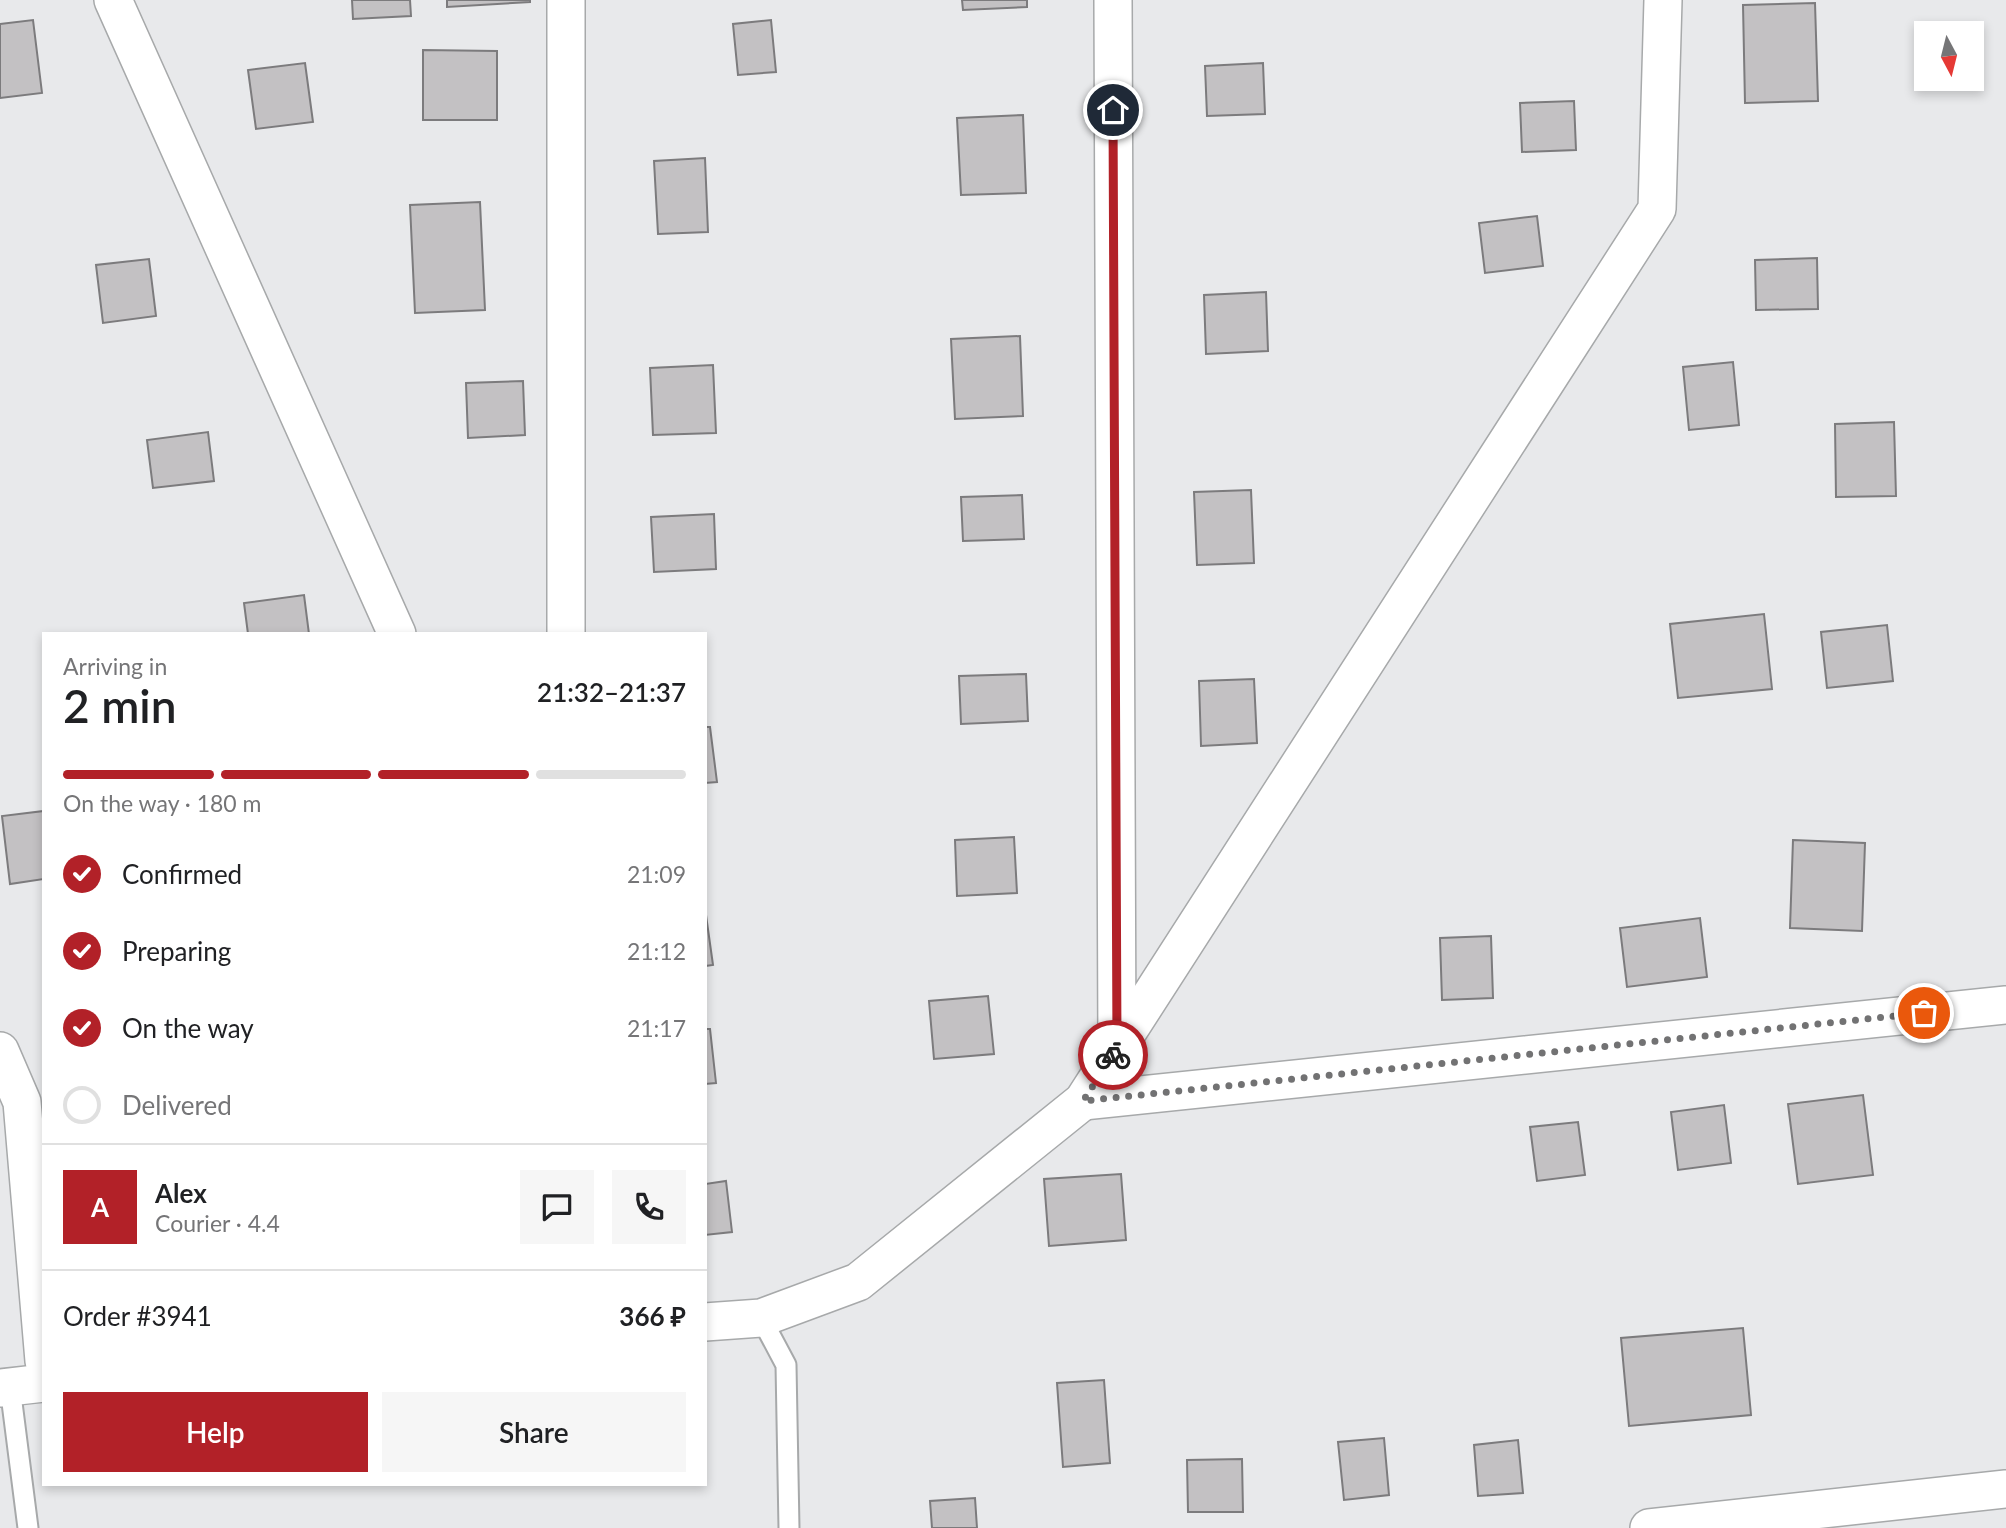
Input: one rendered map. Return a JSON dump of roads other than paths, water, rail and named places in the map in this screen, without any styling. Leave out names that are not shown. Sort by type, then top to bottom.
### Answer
[{"type":"street","points":[[113,0],[396,632]]},
{"type":"street","points":[[566,0],[566,632]]},
{"type":"street","points":[[1113,0],[1117,1048]]},
{"type":"street","points":[[707,1322],[761,1318],[858,1282],[1083,1101],[1657,209],[1662,0]]},
{"type":"street","points":[[1083,1101],[2006,1005]]},
{"type":"street","points":[[0,1051],[22,1102],[42,1337]]},
{"type":"street","points":[[1649,1528],[2006,1489]]},
{"type":"lane","points":[[761,1318],[786,1365],[789,1528]]},
{"type":"lane","points":[[18,1386],[28,1528]]}]
